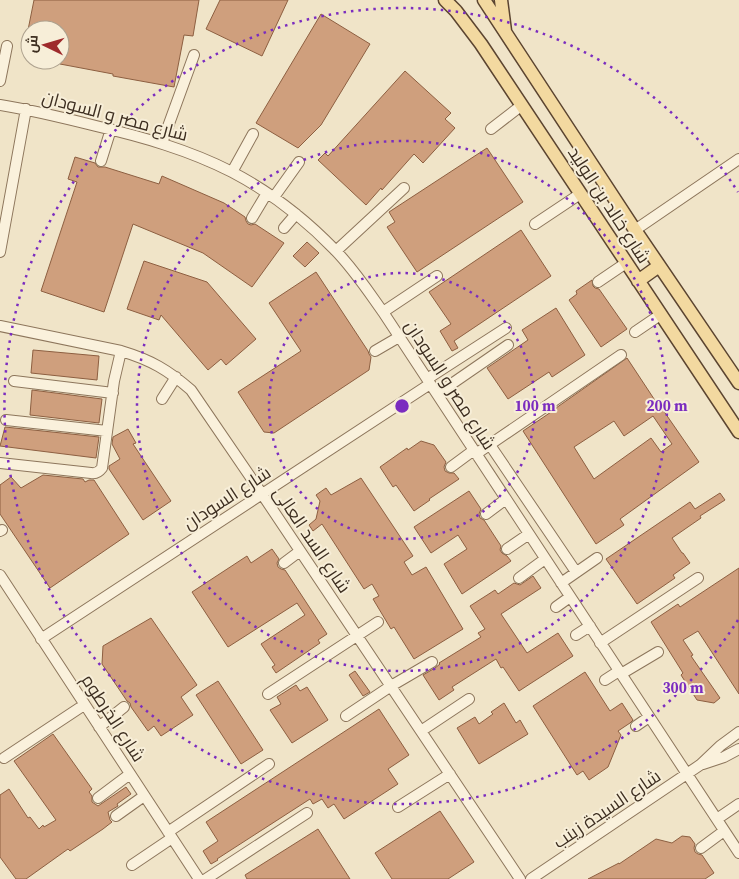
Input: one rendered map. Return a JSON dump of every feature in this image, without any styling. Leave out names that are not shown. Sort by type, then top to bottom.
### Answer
[{"type":"main road","name":"شارع خالد بن الوليد","points":[[445,0],[469,27],[739,432]]},
{"type":"main road","name":"شارع خالد بن الوليد","points":[[484,0],[635,230],[739,383]]},
{"type":"main road","points":[[501,0],[506,34]]},
{"type":"main road","points":[[638,281],[659,266]]},
{"type":"lane","points":[[0,81],[7,46]]},
{"type":"lane","points":[[162,143],[194,55]]},
{"type":"lane","name":"شارع مصر و السودان","points":[[0,104],[110,129],[162,143],[200,157],[232,172],[271,195],[317,232],[336,251],[383,312],[739,853]]},
{"type":"lane","points":[[492,129],[522,105]]},
{"type":"lane","points":[[0,252],[5,195],[26,109]]},
{"type":"lane","points":[[101,161],[110,129]]},
{"type":"lane","points":[[232,172],[253,134]]},
{"type":"lane","points":[[635,230],[739,160]]},
{"type":"lane","points":[[252,218],[299,162]]},
{"type":"lane","points":[[336,251],[404,188]]},
{"type":"lane","points":[[534,224],[580,194]]},
{"type":"lane","points":[[284,228],[296,214]]},
{"type":"lane","points":[[598,282],[626,263]]},
{"type":"lane","points":[[383,312],[437,276]]},
{"type":"lane","points":[[635,332],[660,316]]},
{"type":"lane","name":"شارع السد العالى","points":[[0,326],[121,351],[140,357],[153,362],[176,377],[191,390],[520,879]]},
{"type":"lane","name":"شارع السودان","points":[[41,639],[262,494],[506,328]]},
{"type":"lane","points":[[375,351],[399,337]]},
{"type":"lane","points":[[437,394],[508,345]]},
{"type":"lane","points":[[0,462],[95,474],[99,472],[102,468],[121,351]]},
{"type":"lane","points":[[451,467],[490,445],[621,355]]},
{"type":"lane","points":[[162,399],[176,377]]},
{"type":"lane","points":[[14,381],[113,393]]},
{"type":"lane","points":[[6,420],[107,432]]},
{"type":"lane","points":[[490,445],[576,572]]},
{"type":"lane","points":[[486,514],[506,499]]},
{"type":"lane","points":[[507,548],[529,534]]},
{"type":"lane","points":[[284,563],[300,551]]},
{"type":"lane","points":[[561,582],[597,558]]},
{"type":"lane","points":[[519,578],[545,559]]},
{"type":"lane","points":[[600,643],[698,578]]},
{"type":"lane","name":"شارع الخرطوم","points":[[2,581],[199,878]]},
{"type":"lane","points":[[556,607],[570,597]]},
{"type":"lane","points":[[268,694],[358,637],[378,622]]},
{"type":"lane","points":[[576,635],[590,626]]},
{"type":"lane","points":[[605,680],[658,652]]},
{"type":"lane","points":[[346,716],[432,662]]},
{"type":"lane","points":[[421,731],[469,699]]},
{"type":"lane","points":[[4,758],[84,705]]},
{"type":"lane","points":[[99,727],[124,707]]},
{"type":"lane","points":[[636,726],[649,718]]},
{"type":"lane","name":"شارع السيدة زينب","points":[[531,879],[700,765],[720,746],[739,732]]},
{"type":"lane","name":"شارع السيدة زينب","points":[[700,765],[724,757],[739,749]]},
{"type":"lane","points":[[132,865],[170,835],[269,764]]},
{"type":"lane","points":[[98,798],[130,774]]},
{"type":"lane","points":[[398,807],[450,774]]},
{"type":"lane","points":[[116,816],[144,796]]},
{"type":"lane","points":[[717,819],[739,804]]},
{"type":"lane","points":[[199,878],[308,813]]},
{"type":"lane","points":[[700,848],[724,831]]},
{"type":"building","points":[[34,0],[199,0],[193,36],[184,35],[174,87],[70,66],[70,20],[30,20]]},
{"type":"building","points":[[220,0],[288,0],[262,56],[206,29]]},
{"type":"building","points":[[321,14],[370,44],[321,125],[298,148],[256,123]]},
{"type":"building","points":[[405,71],[451,113],[445,119],[455,128],[423,163],[414,154],[366,205],[318,160],[325,153],[328,156]]},
{"type":"building","points":[[487,148],[523,202],[417,272],[387,227],[395,222],[389,212]]},
{"type":"building","points":[[75,157],[95,163],[98,167],[105,167],[159,184],[162,176],[224,203],[245,217],[248,224],[255,224],[284,243],[252,287],[203,253],[133,224],[104,312],[41,291],[77,182],[68,179]]},
{"type":"building","points":[[521,230],[551,276],[454,341],[458,348],[452,351],[440,331],[451,324],[429,292]]},
{"type":"building","points":[[307,242],[319,253],[305,267],[293,256]]},
{"type":"building","points":[[144,261],[207,282],[256,339],[226,365],[221,359],[208,370],[161,315],[159,320],[127,309]]},
{"type":"building","points":[[316,272],[368,351],[371,357],[369,370],[274,433],[264,432],[238,392],[301,351],[269,303]]},
{"type":"building","points":[[592,280],[593,286],[599,289],[627,329],[601,347],[569,300],[577,294],[576,291]]},
{"type":"building","points":[[556,308],[585,355],[552,377],[549,372],[508,399],[487,368],[528,340],[522,330]]},
{"type":"building","points":[[33,350],[99,356],[97,380],[31,373]]},
{"type":"building","points":[[627,358],[699,462],[620,519],[624,525],[596,544],[523,431]],"holes":[[[653,416],[672,444],[661,452],[651,438],[594,479],[574,447],[614,421],[624,436]]]},
{"type":"building","points":[[32,390],[102,399],[99,423],[30,415]]},
{"type":"building","points":[[5,427],[99,437],[96,458],[0,446]]},
{"type":"building","points":[[128,429],[136,443],[133,444],[171,501],[143,520],[109,469],[109,466],[120,459],[112,444],[113,437]]},
{"type":"building","points":[[421,441],[434,445],[446,462],[445,471],[454,473],[459,479],[414,511],[396,485],[393,487],[380,467],[407,448],[408,450]]},
{"type":"building","points":[[43,475],[83,479],[85,482],[94,480],[129,534],[50,588],[0,514],[0,485],[11,477],[21,488]]},
{"type":"building","points":[[361,478],[413,556],[404,562],[412,575],[426,567],[463,629],[414,659],[394,627],[391,629],[373,599],[379,596],[372,584],[364,589],[322,524],[313,531],[309,525],[316,519],[320,501],[316,495],[326,488],[331,495]]},
{"type":"building","points":[[469,491],[481,509],[480,518],[484,520],[501,546],[500,550],[502,553],[511,561],[462,594],[444,564],[467,549],[458,535],[431,553],[414,527]]},
{"type":"building","points":[[720,493],[725,500],[700,516],[701,518],[672,538],[690,563],[673,575],[675,578],[637,604],[606,559],[690,502],[695,509]]},
{"type":"building","points":[[272,549],[279,559],[278,567],[285,570],[327,634],[318,640],[320,643],[276,673],[272,667],[275,665],[261,644],[305,615],[297,603],[228,647],[192,592],[247,556],[251,563]]},
{"type":"building","points":[[739,568],[739,694],[698,631],[683,640],[693,655],[691,656],[720,698],[714,703],[697,700],[681,675],[683,673],[651,622],[678,604],[680,607]]},
{"type":"building","points":[[533,576],[541,588],[501,614],[527,653],[558,633],[573,656],[519,691],[496,659],[452,687],[454,690],[439,700],[423,675],[481,637],[478,633],[485,629],[470,606],[495,590],[498,594],[514,583],[520,585]]},
{"type":"building","points":[[151,618],[197,685],[181,697],[193,715],[161,736],[154,726],[148,731],[102,664],[103,646]]},
{"type":"building","points":[[355,671],[370,692],[363,696],[349,675]]},
{"type":"building","points":[[585,672],[610,711],[622,703],[633,720],[618,731],[621,735],[608,767],[589,780],[583,771],[577,775],[533,706]]},
{"type":"building","points":[[218,681],[263,750],[241,764],[196,695]]},
{"type":"building","points":[[296,685],[300,691],[307,687],[328,720],[292,743],[270,710],[281,704],[277,697]]},
{"type":"building","points":[[504,703],[516,723],[520,720],[528,734],[479,764],[457,728],[475,717],[479,724]]},
{"type":"building","points":[[379,709],[409,755],[388,769],[398,784],[344,819],[334,804],[328,808],[322,799],[313,804],[310,799],[211,864],[203,851],[218,841],[206,822]]},
{"type":"building","points":[[53,734],[92,789],[89,792],[92,796],[92,802],[98,806],[126,787],[131,794],[108,812],[112,822],[103,829],[70,851],[68,849],[26,879],[16,879],[0,857],[0,795],[9,789],[28,818],[30,817],[39,829],[43,825],[44,827],[56,820],[14,761]]},
{"type":"building","points":[[440,811],[474,862],[448,879],[392,879],[375,853]]},
{"type":"building","points":[[318,829],[350,879],[247,879],[245,875]]},
{"type":"building","points":[[682,836],[690,837],[695,844],[695,852],[702,855],[714,873],[705,879],[588,879],[619,864],[656,839],[672,843]]}]
